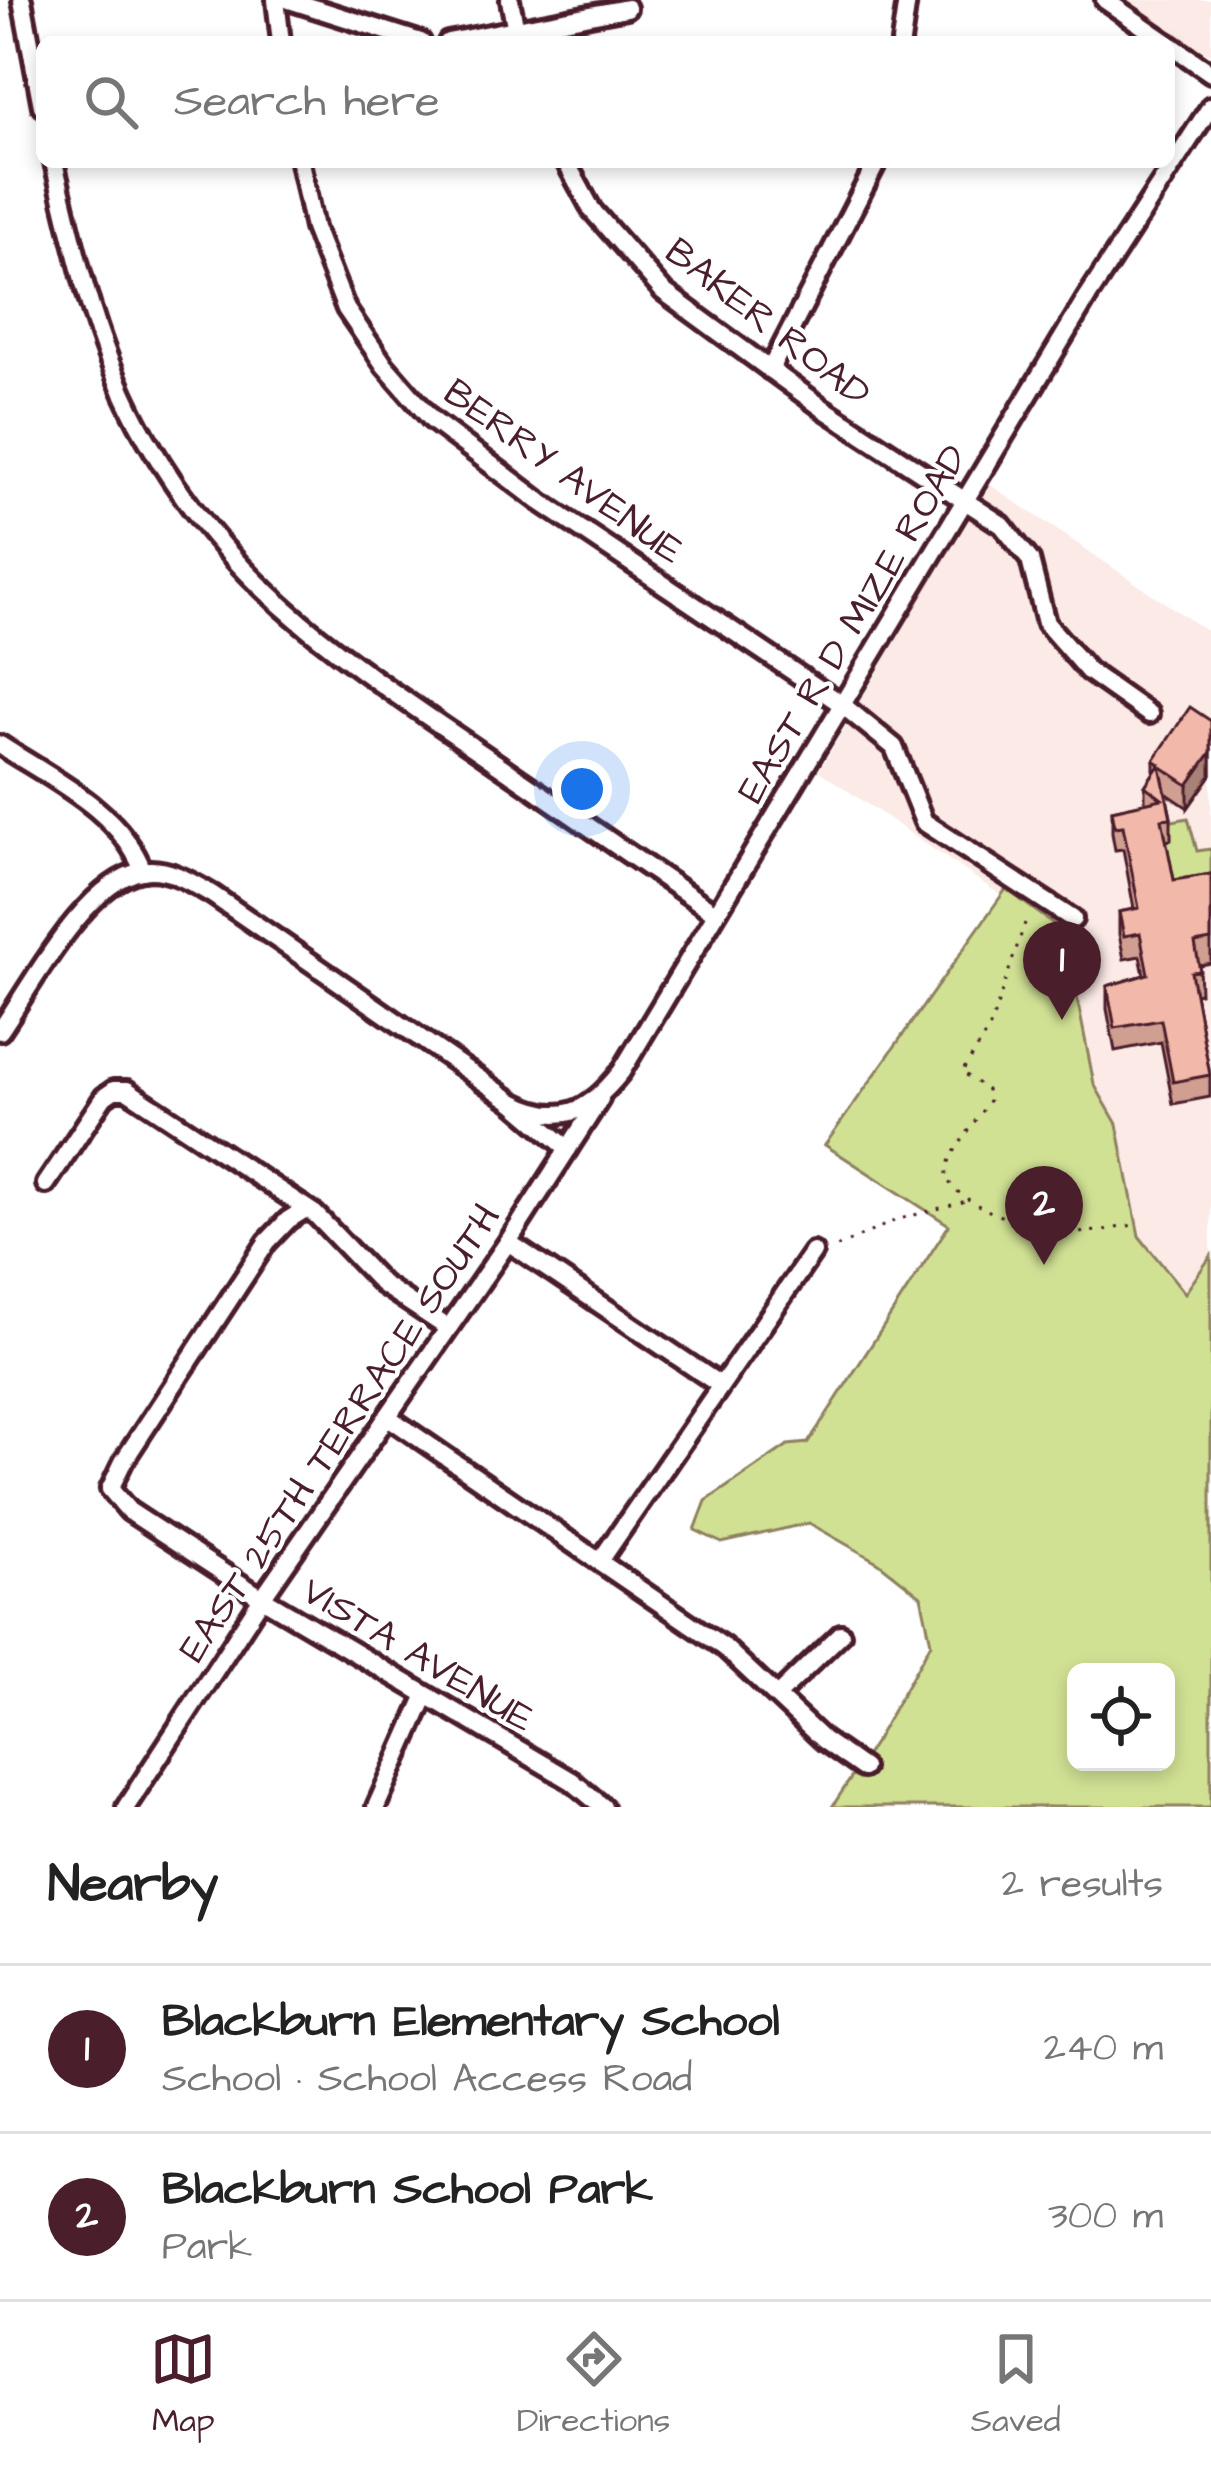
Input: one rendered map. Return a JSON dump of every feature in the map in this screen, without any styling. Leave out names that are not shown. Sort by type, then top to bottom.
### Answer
[{"type":"street","points":[[22,0],[36,74]]},
{"type":"street","points":[[276,0],[280,36]]},
{"type":"street","points":[[290,0],[402,36]]},
{"type":"street","points":[[510,0],[517,36]]},
{"type":"street","points":[[902,36],[907,0]]},
{"type":"street","points":[[1105,0],[1158,36]]},
{"type":"street","points":[[521,36],[627,8]]},
{"type":"street","points":[[1175,48],[1211,73]]},
{"type":"street","name":"EAST R D MIZE ROAD","points":[[1175,162],[1211,106]]},
{"type":"street","points":[[55,168],[92,317],[116,376],[144,435],[188,506],[249,578],[325,646],[716,913]]},
{"type":"street","name":"BERRY AVENUE","points":[[301,168],[314,228],[346,309],[385,366],[432,420],[538,501],[840,703],[894,747],[923,822],[1073,920]]},
{"type":"street","name":"BAKER ROAD","points":[[569,168],[592,210],[663,291],[770,370],[1002,525],[1030,560],[1046,623],[1088,671],[1149,714]]},
{"type":"street","points":[[770,370],[874,168]]},
{"type":"street","name":"EAST R D MIZE ROAD","points":[[604,1093],[621,1072],[962,501],[1171,168]]},
{"type":"street","points":[[0,745],[106,815],[134,847],[143,871]]},
{"type":"street","points":[[0,1030],[94,899],[143,871],[174,875],[212,895],[513,1102],[568,1149]]},
{"type":"street","points":[[46,1184],[104,1097],[114,1090],[127,1090],[297,1201],[326,1224],[358,1264],[448,1328]]},
{"type":"street","points":[[513,1102],[549,1116],[584,1107],[604,1093]]},
{"type":"street","name":"EAST 25TH TERRACE SOUTH","points":[[126,1807],[604,1093]]},
{"type":"street","name":"VISTA AVENUE","points":[[304,1210],[267,1242],[110,1489],[129,1511],[262,1598],[572,1781],[603,1807]]},
{"type":"street","points":[[508,1242],[720,1385]]},
{"type":"street","points":[[600,1562],[814,1252]]},
{"type":"street","points":[[388,1417],[724,1647],[823,1740],[863,1768]]},
{"type":"street","points":[[778,1695],[841,1634]]},
{"type":"street","points":[[376,1807],[425,1697]]},
{"type":"path","points":[[962,1072],[990,1027],[1025,923]]},
{"type":"path","points":[[954,1073],[958,1069],[990,1094],[988,1106],[946,1168],[952,1188],[998,1216],[1071,1234],[1134,1225]]},
{"type":"path","points":[[837,1247],[896,1220],[971,1199]]},
{"type":"shaded area","points":[[1120,0],[1211,0],[1211,54],[1172,36]]},
{"type":"shaded area","points":[[989,484],[1211,634],[1211,1256],[982,1594],[789,1474],[949,1225],[825,1145],[1002,896],[819,771]]},
{"type":"green space","points":[[1188,818],[1197,851],[1211,849],[1211,896],[1181,941],[1162,842],[1167,822]]},
{"type":"green space","points":[[1006,889],[1065,937],[1094,1084],[1117,1124],[1139,1236],[1185,1293],[1211,1256],[1211,1807],[832,1807],[931,1643],[921,1596],[879,1563],[809,1523],[722,1543],[695,1530],[706,1501],[788,1445],[808,1443],[949,1225],[825,1145]]},
{"type":"building","points":[[1190,707],[1211,721],[1211,752],[1188,785],[1160,766],[1171,818],[1162,819],[1174,880],[1211,874],[1211,940],[1195,943],[1200,971],[1191,972],[1210,1075],[1173,1082],[1161,1020],[1115,1028],[1107,986],[1148,974],[1140,933],[1124,936],[1119,912],[1139,908],[1123,826],[1115,827],[1112,810],[1162,799],[1145,786],[1160,764],[1154,760]]},
{"type":"place","name":"Blackburn Elementary School","points":[[1062,1020]]},
{"type":"place","name":"Blackburn School Park","points":[[1044,1265]]}]
